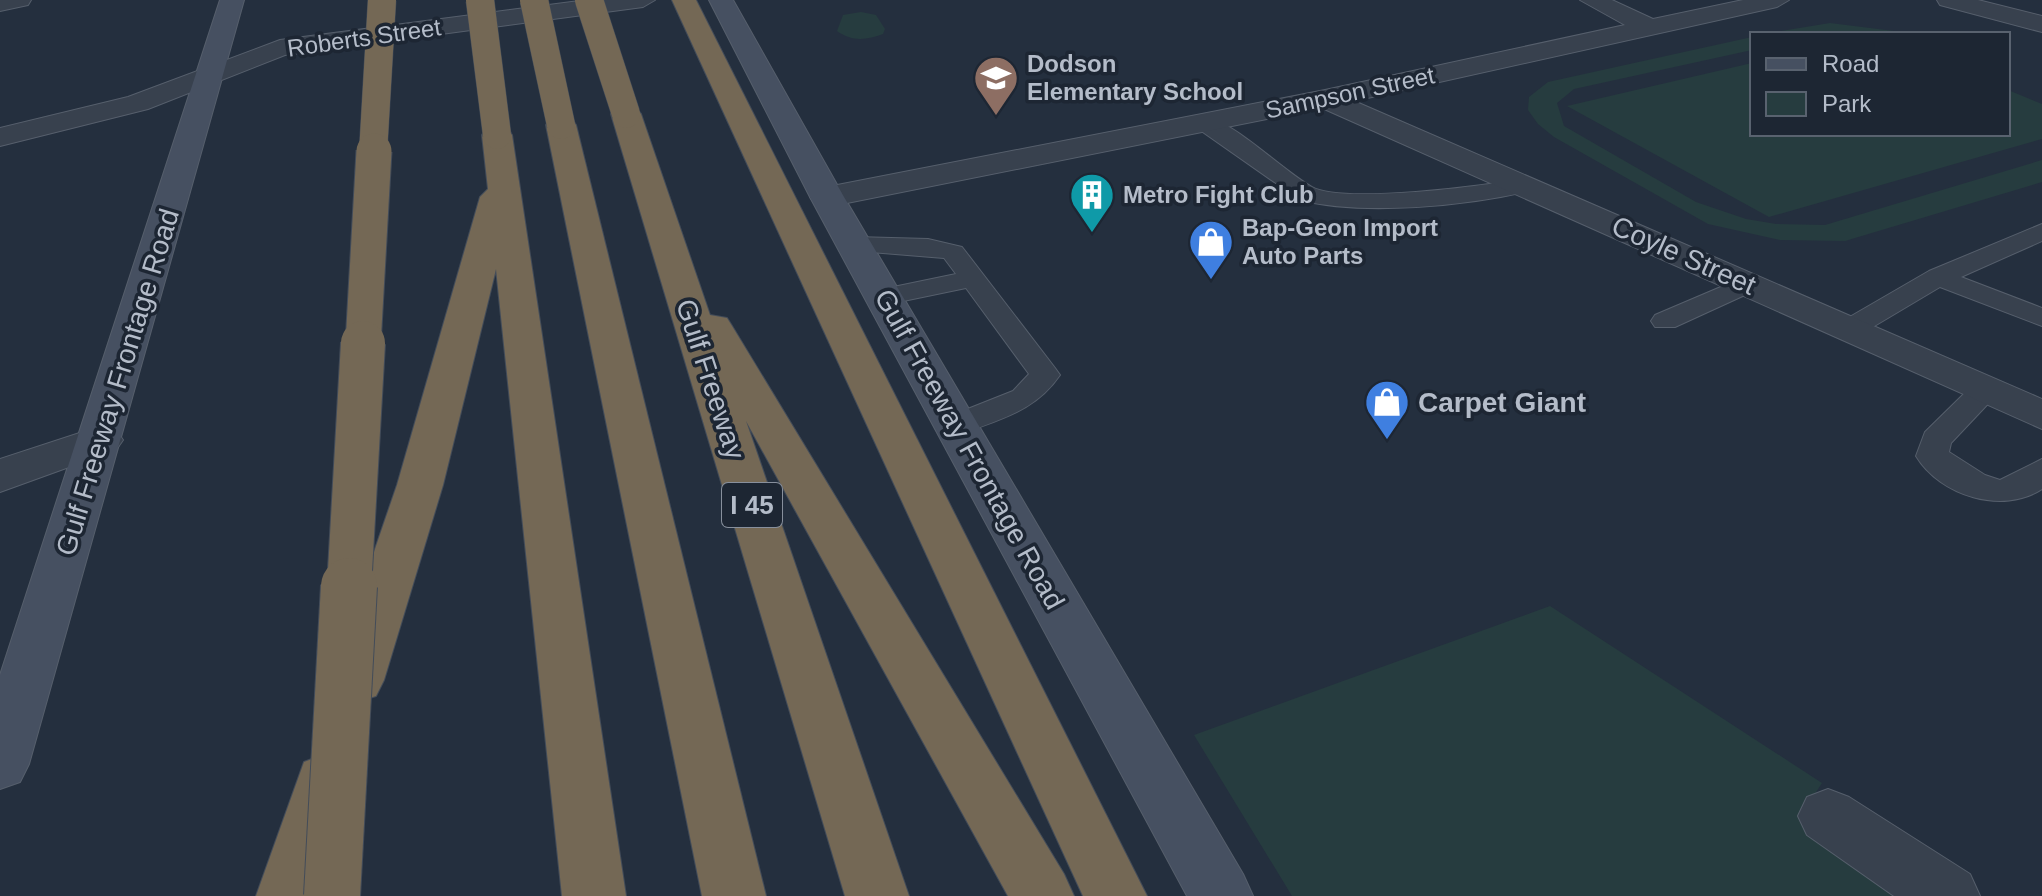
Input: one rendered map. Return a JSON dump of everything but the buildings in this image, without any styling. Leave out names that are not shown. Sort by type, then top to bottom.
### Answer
[{"type":"highway","points":[[332,896],[382,0]]},
{"type":"highway","points":[[480,0],[594,896]]},
{"type":"highway","points":[[534,0],[734,896]]},
{"type":"highway","name":"Gulf Freeway","points":[[589,0],[877,896]]},
{"type":"highway","points":[[684,0],[1115,896]]},
{"type":"highway","points":[[288,896],[420,485],[500,155]]},
{"type":"highway","points":[[670,250],[1042,896]]},
{"type":"main road","name":"Gulf Freeway Frontage Road","points":[[0,764],[101,440],[232,0]]},
{"type":"main road","name":"Gulf Freeway Frontage Road","points":[[721,0],[827,197],[1221,896]]},
{"type":"street","points":[[0,4],[19,0]]},
{"type":"street","name":"Roberts Street","points":[[0,137],[138,103],[280,48],[643,0]]},
{"type":"street","points":[[1592,0],[1649,27]]},
{"type":"street","name":"Sampson Street","points":[[827,197],[1325,99],[1777,0]]},
{"type":"street","points":[[1949,0],[2042,24]]},
{"type":"street","name":"Coyle Street","points":[[1325,99],[1749,283],[2042,415]]},
{"type":"street","points":[[0,476],[101,440]]},
{"type":"street","points":[[1828,816],[1948,896]]},
{"type":"lane","points":[[1205,123],[1308,195],[1325,200],[1348,202],[1499,191],[1525,185]]},
{"type":"lane","points":[[1851,328],[1938,277],[2041,233]]},
{"type":"lane","points":[[855,245],[928,247],[953,252],[1045,375],[1024,398],[956,425]]},
{"type":"lane","points":[[1938,277],[2042,318]]},
{"type":"lane","points":[[884,297],[973,279]]},
{"type":"lane","points":[[1665,321],[1749,283]]},
{"type":"lane","points":[[1987,389],[1936,439],[1932,456],[1965,480],[2005,494],[2030,484],[2042,470]]},
{"type":"green space","points":[[861,12],[876,15],[885,29],[883,34],[860,39],[837,31],[843,15]]},
{"type":"green space","points":[[1830,23],[1902,32],[1775,32]]},
{"type":"green space","points":[[1750,37],[1750,50],[1574,89],[1557,103],[1564,126],[1696,202],[1746,219],[1776,224],[1825,225],[2042,160],[2042,182],[1845,241],[1780,240],[1708,224],[1554,137],[1538,124],[1528,110],[1529,97],[1548,82]]},
{"type":"green space","points":[[1750,63],[1750,136],[2010,136],[2010,91],[2042,104],[2042,139],[1769,217],[1567,106]]},
{"type":"green space","points":[[1550,606],[1822,783],[1799,818],[1916,896],[1292,896],[1194,735]]},
{"type":"place","name":"Dodson Elementary School","points":[[996,117]]},
{"type":"place","name":"Metro Fight Club","points":[[1092,234]]},
{"type":"place","name":"Bap-Geon Import Auto Parts","points":[[1211,281]]},
{"type":"place","name":"Carpet Giant","points":[[1387,441]]}]
